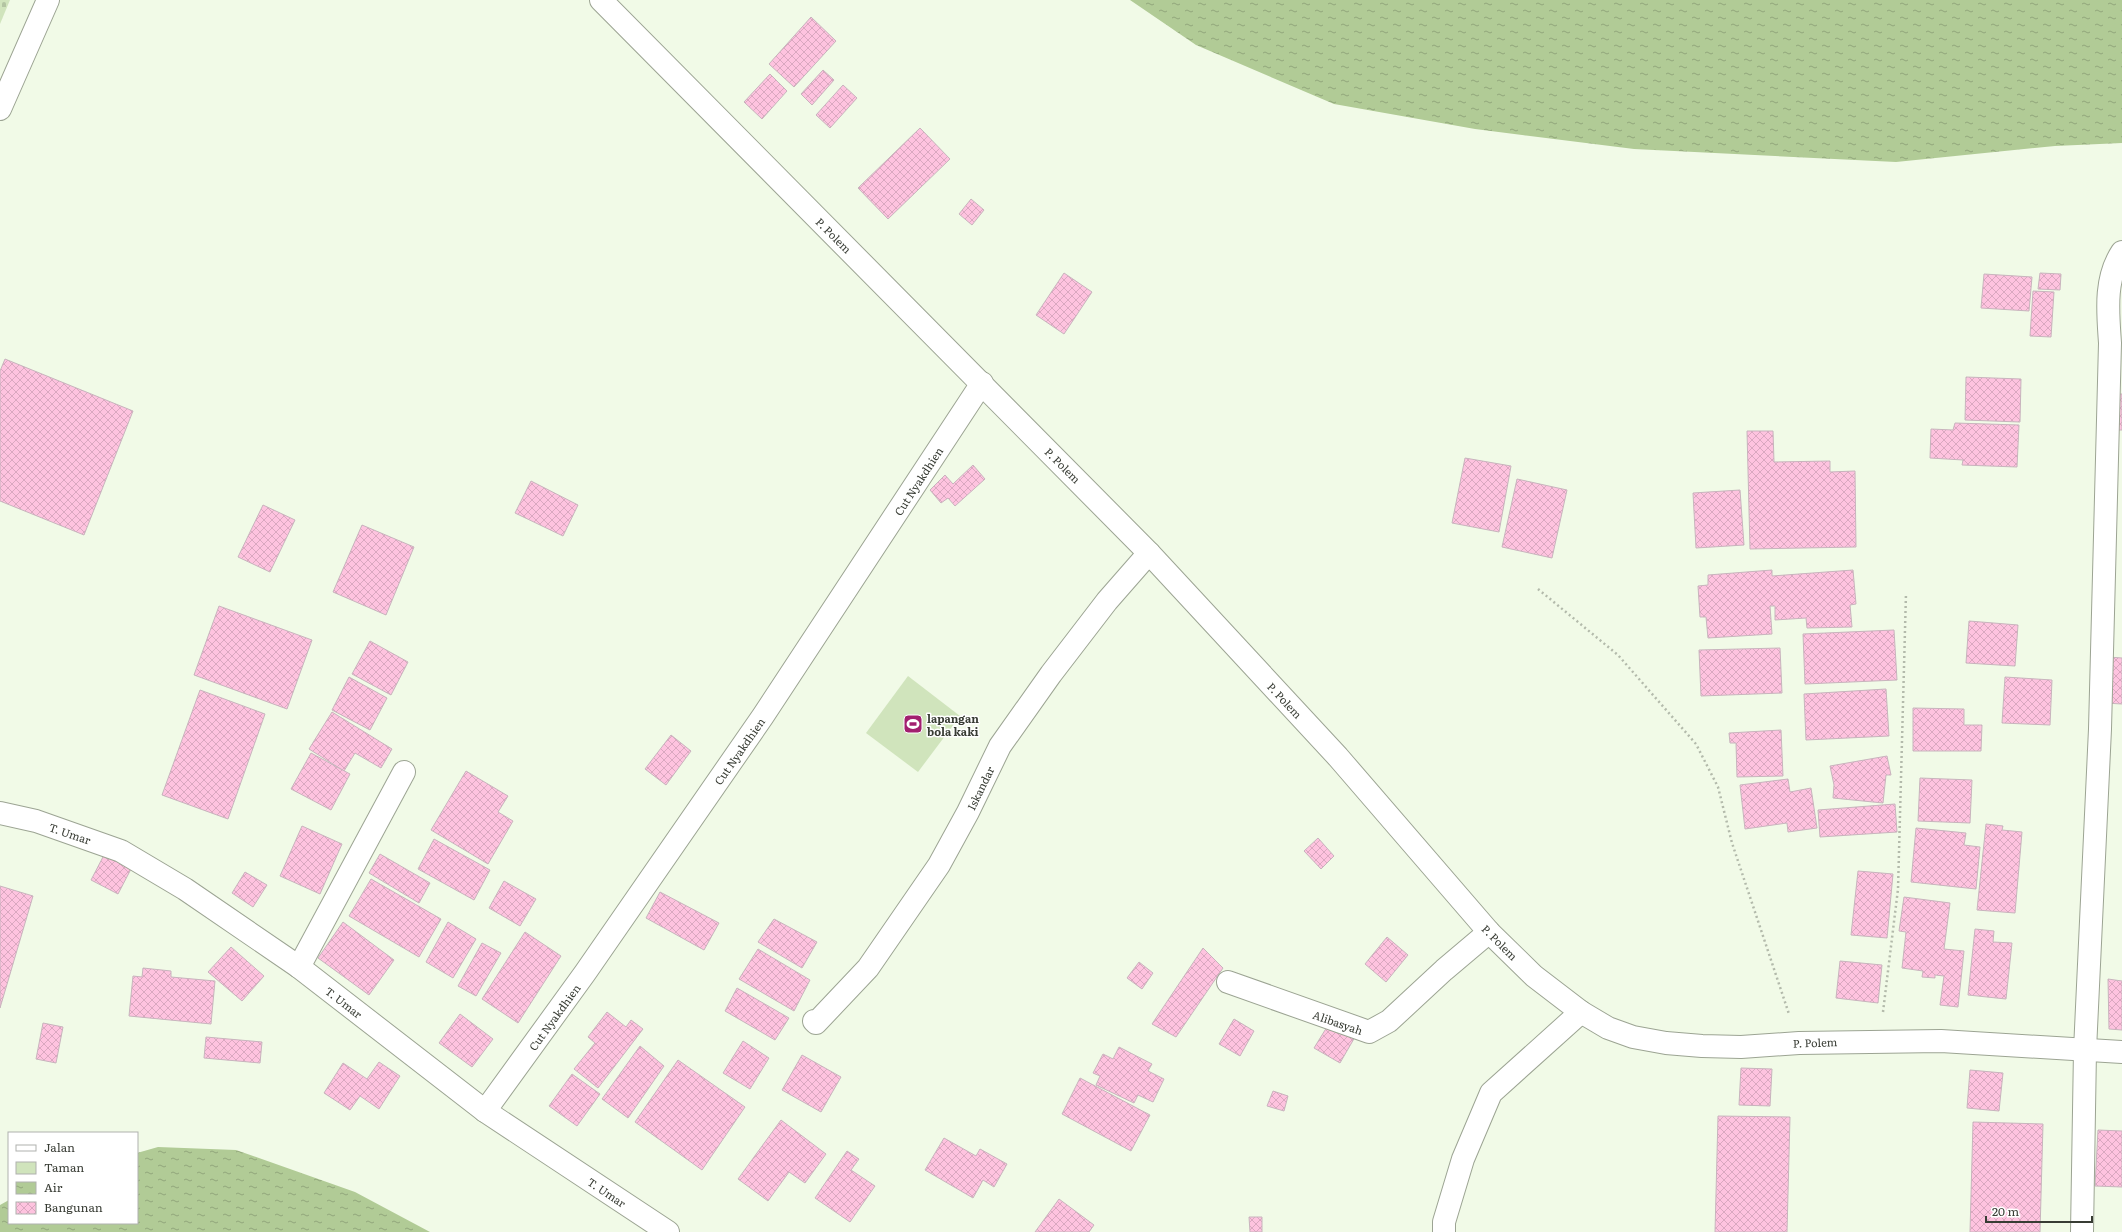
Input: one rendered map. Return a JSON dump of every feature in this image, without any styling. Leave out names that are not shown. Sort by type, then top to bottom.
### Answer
[{"type":"street","points":[[0,109],[48,0]]},
{"type":"street","name":"P. Polem","points":[[601,0],[1149,553],[1338,757],[1490,932],[1534,976],[1581,1012],[1608,1028],[1633,1036],[1666,1043],[1741,1047],[1880,1040],[1941,1041],[2122,1052]]},
{"type":"street","points":[[2082,1232],[2085,1050],[2100,729],[2110,343],[2107,298],[2114,271],[2122,252]]},
{"type":"street","name":"Cut Nyakdhien","points":[[485,1111],[585,973],[763,716],[982,383]]},
{"type":"street","name":"Iskandar","points":[[814,1021],[816,1023],[826,1015],[868,968],[939,865],[968,812],[1000,746],[1051,674],[1107,601],[1149,553]]},
{"type":"street","points":[[299,967],[404,772]]},
{"type":"street","name":"T. Umar","points":[[0,813],[36,821],[120,851],[185,889],[299,967],[485,1111],[668,1232]]},
{"type":"street","name":"Alibasyah","points":[[1228,982],[1369,1032],[1389,1021],[1444,970],[1490,932]]},
{"type":"street","points":[[1439,1229],[1463,1160],[1491,1093],[1581,1012]]},
{"type":"path","points":[[1538,589],[1618,655],[1696,744],[1718,787],[1732,843],[1799,1043]]},
{"type":"path","points":[[1880,1040],[1898,889],[1906,593]]},
{"type":"green space","points":[[0,0],[10,0],[0,24]]},
{"type":"green space","name":"lapangan bola kaki","points":[[908,676],[960,716],[918,772],[866,733]]},
{"type":"water","points":[[1130,0],[2122,0],[2122,143],[2055,146],[1896,162],[1634,149],[1475,129],[1334,104],[1196,45]]},
{"type":"water","points":[[158,1147],[236,1150],[355,1192],[430,1232],[0,1232],[0,1205],[8,1201],[8,1224],[138,1224],[138,1153]]},
{"type":"building","points":[[811,17],[836,41],[794,87],[769,64]]},
{"type":"building","points":[[823,70],[834,80],[812,105],[801,94]]},
{"type":"building","points":[[770,74],[787,91],[762,119],[744,102]]},
{"type":"building","points":[[843,85],[857,98],[830,128],[816,115]]},
{"type":"building","points":[[920,128],[950,159],[888,219],[858,188]]},
{"type":"building","points":[[971,199],[984,210],[972,225],[959,214]]},
{"type":"building","points":[[1064,273],[1092,292],[1064,334],[1036,315]]},
{"type":"building","points":[[2040,273],[2061,274],[2060,290],[2038,289]]},
{"type":"building","points":[[1984,274],[2032,277],[2029,311],[1981,308]]},
{"type":"building","points":[[2033,291],[2054,292],[2051,337],[2030,336]]},
{"type":"building","points":[[5,359],[133,411],[84,535],[0,501],[0,371]]},
{"type":"building","points":[[1966,377],[2021,379],[2020,422],[1965,420]]},
{"type":"building","points":[[2115,394],[2122,394],[2122,430],[2114,430]]},
{"type":"building","points":[[1955,423],[2019,425],[2017,467],[1962,465],[1963,460],[1930,458],[1931,429],[1953,430]]},
{"type":"building","points":[[1747,431],[1773,431],[1774,462],[1830,461],[1830,472],[1855,471],[1856,547],[1750,549]]},
{"type":"building","points":[[1465,458],[1511,466],[1499,532],[1452,523]]},
{"type":"building","points":[[973,465],[985,479],[955,506],[948,498],[941,503],[930,490],[945,475],[953,484]]},
{"type":"building","points":[[1517,479],[1567,490],[1552,558],[1502,547]]},
{"type":"building","points":[[531,481],[578,505],[563,536],[515,513]]},
{"type":"building","points":[[1740,490],[1744,545],[1696,548],[1693,493]]},
{"type":"building","points":[[263,505],[295,520],[270,572],[238,557]]},
{"type":"building","points":[[362,525],[414,547],[386,615],[333,592]]},
{"type":"building","points":[[1772,570],[1772,576],[1853,570],[1856,604],[1850,605],[1852,627],[1807,628],[1806,618],[1775,620],[1775,606],[1770,606],[1772,634],[1708,638],[1706,617],[1700,617],[1698,586],[1708,585],[1708,575]]},
{"type":"building","points":[[219,606],[312,640],[287,709],[194,675]]},
{"type":"building","points":[[1969,621],[2018,625],[2015,666],[1966,663]]},
{"type":"building","points":[[1894,630],[1897,680],[1805,684],[1803,634]]},
{"type":"building","points":[[370,641],[408,662],[391,695],[352,674]]},
{"type":"building","points":[[1780,648],[1782,693],[1701,696],[1699,650]]},
{"type":"building","points":[[2108,657],[2122,658],[2122,704],[2105,703]]},
{"type":"building","points":[[349,677],[387,698],[370,730],[332,710]]},
{"type":"building","points":[[2005,677],[2052,680],[2050,725],[2002,723]]},
{"type":"building","points":[[1886,689],[1889,736],[1806,740],[1804,694]]},
{"type":"building","points":[[200,690],[265,714],[228,819],[162,795]]},
{"type":"building","points":[[1913,708],[1964,709],[1964,725],[1982,725],[1981,751],[1913,751]]},
{"type":"building","points":[[332,712],[392,749],[381,768],[355,753],[344,771],[309,749]]},
{"type":"building","points":[[1781,730],[1783,776],[1737,777],[1736,743],[1730,743],[1729,733]]},
{"type":"building","points":[[671,735],[691,751],[666,785],[645,769]]},
{"type":"building","points":[[311,753],[350,774],[331,810],[291,789]]},
{"type":"building","points":[[1887,756],[1891,775],[1886,775],[1883,803],[1833,798],[1834,785],[1830,766]]},
{"type":"building","points":[[466,771],[508,796],[498,812],[513,821],[488,864],[431,830]]},
{"type":"building","points":[[1920,778],[1972,780],[1970,823],[1918,821]]},
{"type":"building","points":[[1788,779],[1790,792],[1811,788],[1817,828],[1788,832],[1787,823],[1745,829],[1740,785]]},
{"type":"building","points":[[1895,804],[1897,832],[1820,837],[1818,810]]},
{"type":"building","points":[[1986,824],[2003,826],[2002,830],[2022,832],[2015,913],[1977,910]]},
{"type":"building","points":[[302,826],[342,844],[320,894],[280,876]]},
{"type":"building","points":[[1916,828],[1966,833],[1964,845],[1980,847],[1976,889],[1911,882]]},
{"type":"building","points":[[1318,838],[1334,856],[1321,869],[1304,851]]},
{"type":"building","points":[[434,839],[490,870],[474,900],[418,869]]},
{"type":"building","points":[[380,854],[430,883],[419,903],[369,873]]},
{"type":"building","points":[[104,855],[131,869],[118,894],[91,880]]},
{"type":"building","points":[[1858,871],[1893,874],[1887,938],[1851,935]]},
{"type":"building","points":[[245,872],[267,885],[253,907],[232,893]]},
{"type":"building","points":[[371,879],[441,919],[419,957],[349,916]]},
{"type":"building","points":[[504,881],[536,899],[520,926],[489,908]]},
{"type":"building","points":[[0,886],[33,896],[0,1008]]},
{"type":"building","points":[[660,892],[719,923],[704,950],[646,918]]},
{"type":"building","points":[[1904,897],[1950,903],[1944,949],[1964,951],[1958,1007],[1940,1005],[1944,976],[1935,975],[1935,978],[1922,977],[1923,971],[1902,968],[1906,932],[1899,931]]},
{"type":"building","points":[[774,919],[817,942],[802,968],[758,942]]},
{"type":"building","points":[[343,922],[394,960],[369,995],[318,958]]},
{"type":"building","points":[[448,922],[476,939],[453,978],[426,962]]},
{"type":"building","points":[[1975,929],[1994,931],[1993,942],[2012,943],[2006,999],[1968,995]]},
{"type":"building","points":[[525,932],[561,956],[518,1023],[482,999]]},
{"type":"building","points":[[1387,937],[1408,955],[1386,982],[1365,964]]},
{"type":"building","points":[[482,943],[501,953],[476,996],[458,986]]},
{"type":"building","points":[[231,947],[264,976],[242,1001],[208,972]]},
{"type":"building","points":[[1203,948],[1223,968],[1176,1037],[1152,1024]]},
{"type":"building","points":[[758,949],[810,980],[794,1011],[739,979]]},
{"type":"building","points":[[1840,961],[1882,965],[1878,1003],[1836,998]]},
{"type":"building","points":[[1139,962],[1153,973],[1142,989],[1127,978]]},
{"type":"building","points":[[143,968],[171,971],[171,977],[215,981],[211,1024],[129,1016],[133,976],[142,977]]},
{"type":"building","points":[[2108,979],[2122,981],[2122,1030],[2109,1029]]},
{"type":"building","points":[[737,988],[789,1018],[775,1040],[725,1011]]},
{"type":"building","points":[[607,1012],[626,1027],[631,1020],[643,1029],[598,1088],[574,1069],[595,1043],[588,1037]]},
{"type":"building","points":[[460,1014],[493,1039],[472,1067],[439,1043]]},
{"type":"building","points":[[1234,1019],[1254,1031],[1240,1056],[1219,1044]]},
{"type":"building","points":[[1330,1022],[1355,1037],[1340,1063],[1314,1048]]},
{"type":"building","points":[[43,1023],[63,1027],[56,1063],[36,1059]]},
{"type":"building","points":[[206,1037],[262,1042],[260,1063],[204,1058]]},
{"type":"building","points":[[743,1041],[769,1058],[750,1089],[723,1073]]},
{"type":"building","points":[[640,1046],[664,1066],[628,1118],[602,1099]]},
{"type":"building","points":[[1119,1047],[1152,1064],[1148,1071],[1164,1079],[1153,1102],[1138,1095],[1134,1103],[1096,1085],[1100,1076],[1093,1073],[1103,1054],[1113,1059]]},
{"type":"building","points":[[802,1055],[841,1077],[821,1112],[782,1090]]},
{"type":"building","points":[[678,1060],[745,1107],[702,1170],[635,1122]]},
{"type":"building","points":[[379,1062],[400,1076],[379,1109],[360,1096],[350,1110],[324,1093],[343,1063],[367,1079]]},
{"type":"building","points":[[1741,1068],[1772,1069],[1770,1106],[1739,1105]]},
{"type":"building","points":[[1970,1070],[2003,1073],[1999,1111],[1967,1108]]},
{"type":"building","points":[[572,1074],[600,1094],[577,1126],[549,1106]]},
{"type":"building","points":[[1080,1078],[1150,1115],[1131,1151],[1062,1114]]},
{"type":"building","points":[[1273,1091],[1288,1096],[1284,1111],[1267,1106]]},
{"type":"building","points":[[1718,1116],[1790,1117],[1787,1232],[1715,1232]]},
{"type":"building","points":[[781,1120],[826,1154],[805,1183],[789,1172],[768,1201],[738,1179]]},
{"type":"building","points":[[1973,1122],[2043,1124],[2040,1232],[1970,1232]]},
{"type":"building","points":[[2098,1130],[2122,1131],[2122,1187],[2095,1186]]},
{"type":"building","points":[[944,1138],[976,1156],[980,1149],[1007,1164],[994,1187],[983,1180],[973,1198],[925,1170]]},
{"type":"building","points":[[847,1151],[859,1159],[851,1170],[875,1186],[850,1222],[815,1198]]},
{"type":"building","points":[[1059,1199],[1094,1225],[1089,1232],[1035,1232]]},
{"type":"building","points":[[1249,1217],[1262,1217],[1262,1232],[1250,1232]]},
{"type":"place","name":"lapangan bola kaki","points":[[913,724]]}]
